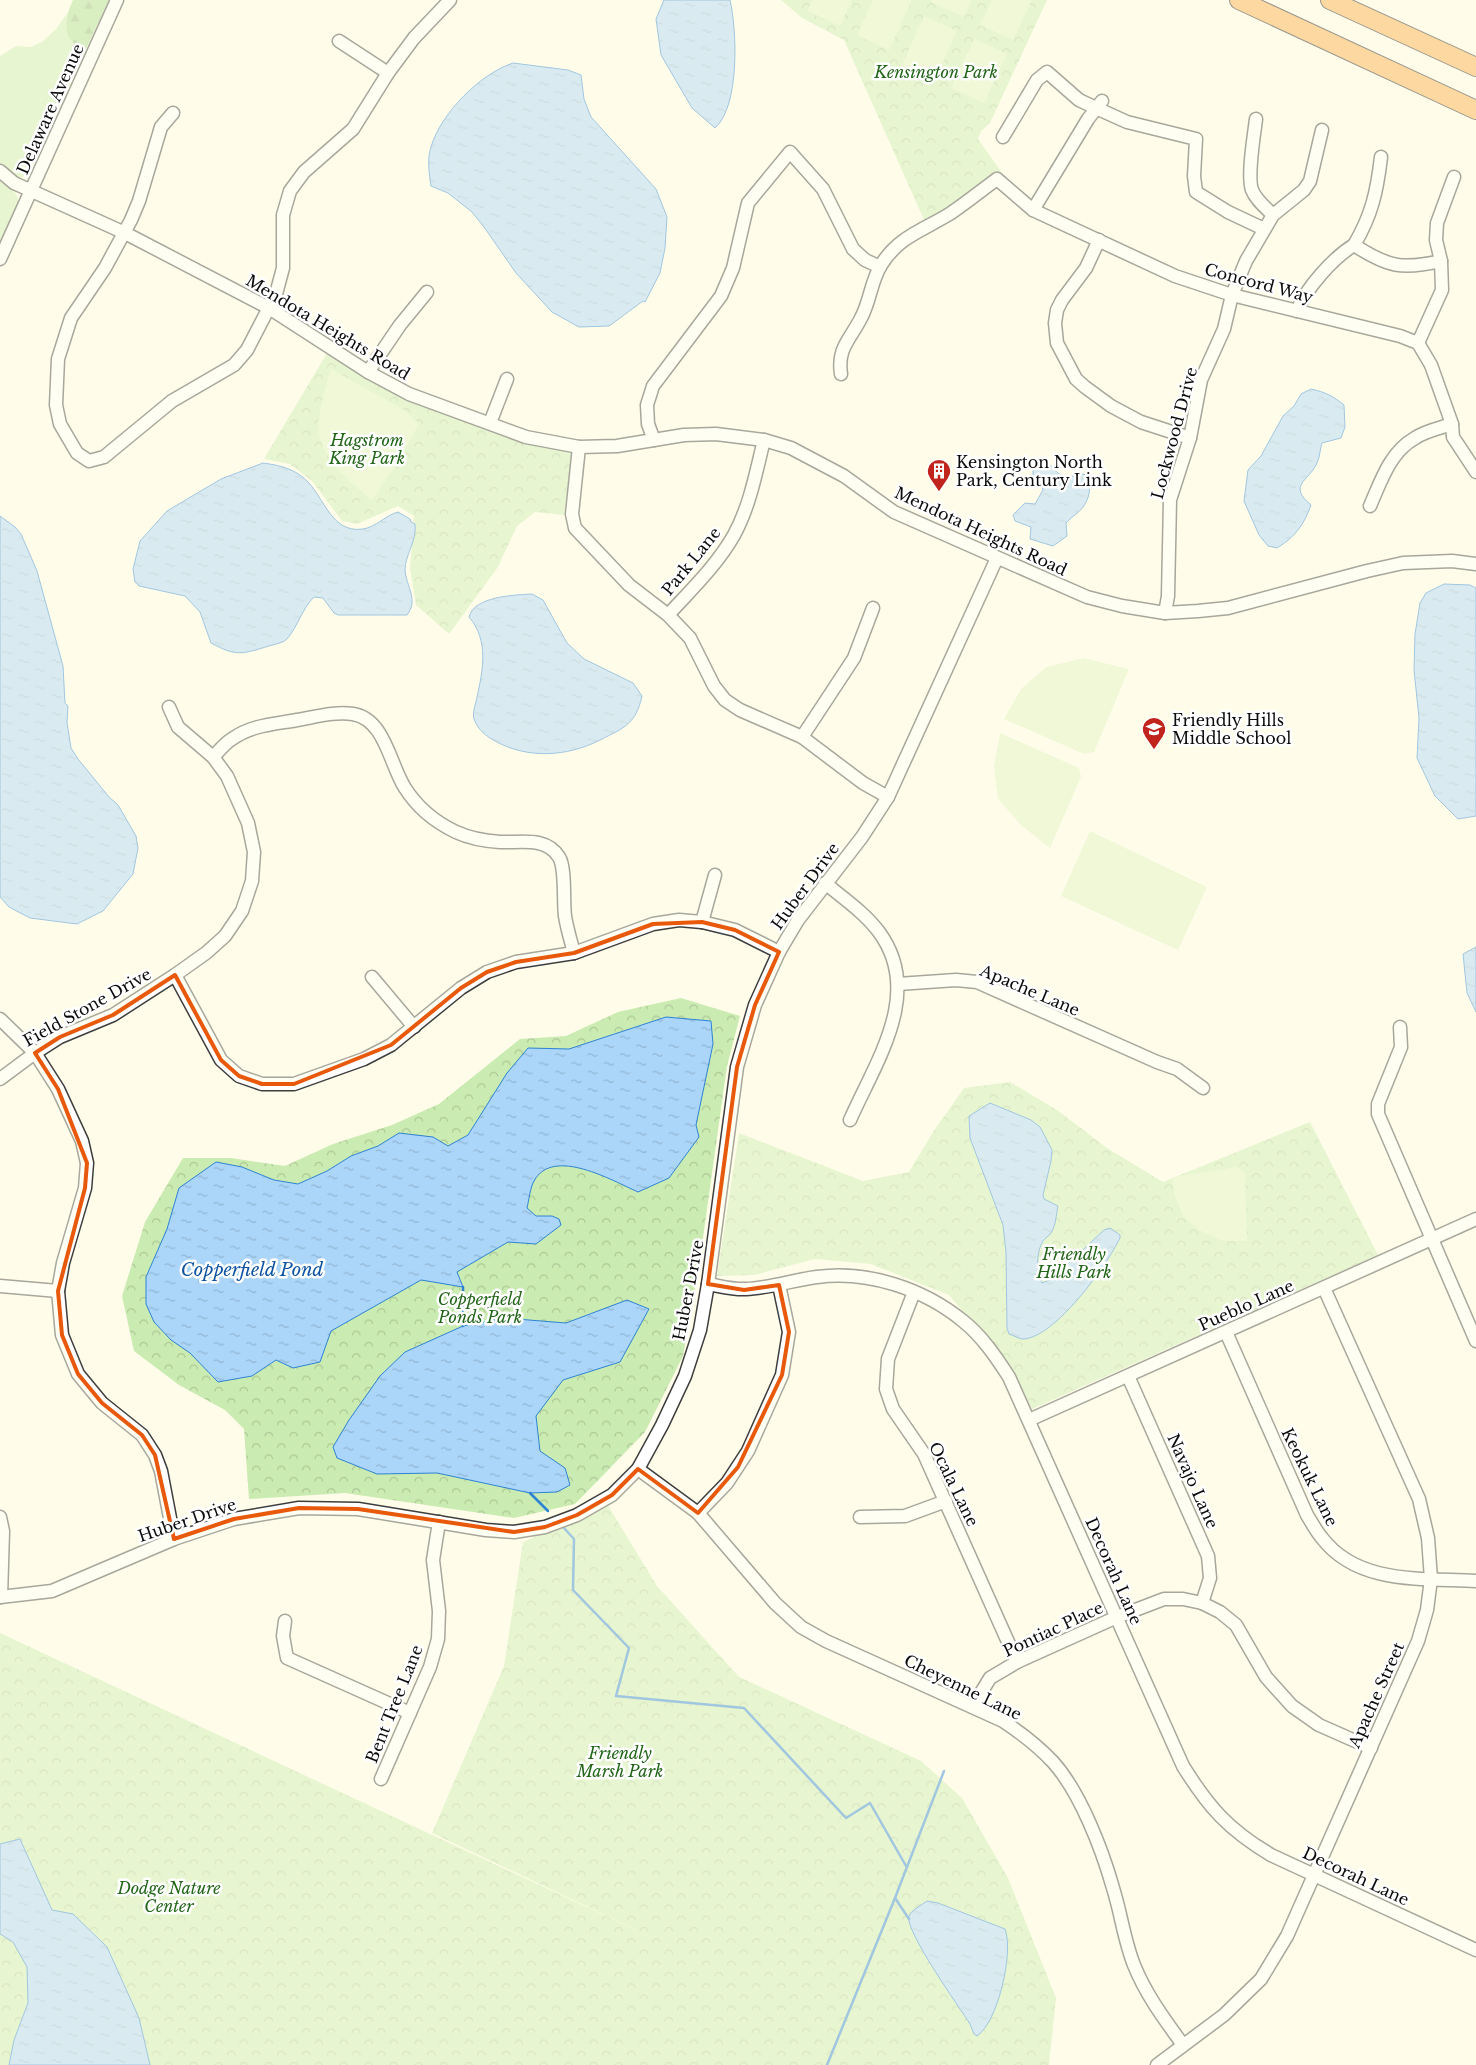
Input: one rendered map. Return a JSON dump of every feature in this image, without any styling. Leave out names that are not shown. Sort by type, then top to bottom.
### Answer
[{"type":"highway","points":[[1239,0],[1476,110]]},
{"type":"highway","points":[[1330,0],[1476,67]]},
{"type":"street","name":"Delaware Avenue","points":[[0,259],[117,0]]},
{"type":"street","points":[[173,113],[161,127],[138,201],[125,233],[105,268],[71,318],[58,359],[56,405],[60,424],[77,454],[89,460],[104,457],[172,400],[234,365],[247,350],[276,294],[283,268],[283,215],[290,191],[304,172],[353,129],[388,73],[414,38],[450,0]]},
{"type":"street","points":[[339,41],[388,73]]},
{"type":"street","points":[[1002,137],[1038,80],[1047,72],[1079,100],[1099,105],[1127,122],[1196,139],[1194,176],[1196,192],[1228,212],[1264,229]]},
{"type":"street","points":[[1033,210],[1099,105]]},
{"type":"street","points":[[1256,119],[1250,179],[1252,189],[1260,202],[1273,215]]},
{"type":"street","name":"Lockwood Drive","points":[[1165,613],[1168,596],[1170,500],[1190,438],[1201,380],[1224,329],[1232,295],[1246,261],[1273,215],[1304,190],[1310,181],[1322,130]]},
{"type":"street","points":[[654,440],[648,424],[647,405],[653,386],[721,296],[733,268],[748,203],[790,152],[823,189],[853,249],[865,260],[880,267],[862,318],[841,352],[839,362],[841,374]]},
{"type":"street","points":[[1297,311],[1303,299],[1324,272],[1345,251],[1354,245],[1372,209],[1378,186],[1381,157]]},
{"type":"street","name":"Mendota Heights Road","points":[[0,172],[14,183],[125,233],[269,308],[368,372],[408,394],[526,437],[579,447],[617,446],[684,436],[716,434],[764,440],[791,448],[817,460],[844,476],[894,512],[1087,597],[1122,606],[1165,613],[1228,608],[1403,563],[1452,561],[1476,564]]},
{"type":"street","points":[[1454,177],[1437,223],[1436,240],[1441,261],[1442,290],[1418,343],[1431,365],[1452,424],[1453,437],[1476,472]]},
{"type":"street","name":"Concord Way","points":[[880,267],[891,251],[904,238],[950,213],[997,179],[1033,210],[1175,276],[1232,295],[1400,336],[1418,343]]},
{"type":"street","points":[[1099,240],[1086,268],[1062,300],[1057,310],[1055,323],[1057,343],[1076,379],[1091,392],[1111,406],[1141,422],[1190,438]]},
{"type":"street","points":[[1354,245],[1369,255],[1403,267],[1441,261]]},
{"type":"street","points":[[368,372],[400,325],[428,292]]},
{"type":"street","points":[[490,423],[506,379]]},
{"type":"street","points":[[1370,506],[1385,471],[1397,452],[1415,437],[1452,424]]},
{"type":"street","name":"Park Lane","points":[[668,615],[717,561],[734,535],[748,502],[764,440]]},
{"type":"street","points":[[579,447],[572,514],[575,528],[629,585],[668,615],[690,638],[714,686],[725,700],[740,710],[802,737],[863,783],[888,797]]},
{"type":"street","name":"Huber Drive","points":[[1,1597],[52,1591],[174,1539],[234,1519],[299,1508],[358,1509],[486,1530],[514,1532],[545,1527],[577,1515],[612,1495],[638,1468],[662,1425],[685,1376],[700,1330],[737,1068],[755,1004],[779,952],[798,920],[862,837],[888,797],[998,558]]},
{"type":"street","points":[[802,737],[854,658],[873,608]]},
{"type":"street","name":"Field Stone Drive","points":[[0,1079],[34,1053],[60,1037],[113,1015],[175,975],[206,953],[225,936],[242,911],[252,881],[254,852],[248,823],[227,776],[213,757],[178,727],[169,707]]},
{"type":"street","points":[[213,757],[232,739],[252,728],[340,713],[355,714],[368,720],[377,728],[404,787],[419,806],[436,821],[456,832],[476,838],[499,842],[536,842],[553,849],[560,858],[563,871],[565,917],[574,953]]},
{"type":"street","points":[[702,922],[715,875]]},
{"type":"street","points":[[825,883],[865,916],[879,932],[892,957],[898,984],[898,1006],[892,1026],[850,1120]]},
{"type":"street","points":[[175,975],[221,1060],[239,1076],[262,1084],[294,1084],[364,1059],[391,1045],[461,988],[487,972],[516,962],[574,953],[654,924],[679,920],[702,922],[736,930],[779,952]]},
{"type":"street","points":[[372,977],[414,1026]]},
{"type":"street","name":"Apache Lane","points":[[898,984],[956,980],[977,982],[1157,1062],[1177,1069],[1203,1088]]},
{"type":"street","points":[[0,1018],[34,1053],[58,1089],[82,1141],[87,1163],[85,1188],[63,1262],[58,1291],[62,1335],[78,1374],[102,1403],[142,1435],[155,1455],[161,1471],[174,1539]]},
{"type":"street","points":[[1400,1027],[1401,1047],[1378,1104],[1378,1114],[1431,1241],[1476,1341]]},
{"type":"street","name":"Pueblo Lane","points":[[1029,1420],[1431,1241],[1476,1219]]},
{"type":"street","name":"Decorah Lane","points":[[708,1284],[744,1290],[779,1285],[819,1276],[857,1276],[897,1285],[914,1292],[932,1300],[964,1321],[990,1348],[1009,1377],[1183,1766],[1203,1798],[1224,1822],[1248,1841],[1271,1855],[1476,1950]]},
{"type":"street","points":[[698,1513],[726,1483],[748,1451],[782,1375],[789,1332],[779,1285]]},
{"type":"street","points":[[0,1286],[58,1291]]},
{"type":"street","name":"Apache Street","points":[[1157,2065],[1224,2015],[1261,1979],[1286,1936],[1371,1748],[1418,1641],[1427,1610],[1431,1579],[1428,1538],[1418,1499],[1324,1288]]},
{"type":"street","name":"Ocala Lane","points":[[914,1292],[888,1359],[886,1389],[893,1409],[924,1454],[1017,1662]]},
{"type":"street","name":"Keokuk Lane","points":[[1226,1332],[1307,1515],[1322,1539],[1343,1558],[1369,1571],[1392,1577],[1476,1581]]},
{"type":"street","name":"Navajo Lane","points":[[1128,1376],[1208,1556],[1210,1578],[1202,1603]]},
{"type":"street","name":"Cheyenne Lane","points":[[638,1468],[698,1513],[775,1603],[801,1627],[826,1641],[1003,1721],[1028,1738],[1053,1762],[1072,1788],[1102,1853],[1114,1888],[1134,1964],[1152,2002],[1183,2045]]},
{"type":"street","points":[[860,1517],[905,1516],[946,1500]]},
{"type":"street","points":[[0,1517],[3,1531],[1,1597]]},
{"type":"street","name":"Bent Tree Lane","points":[[381,1779],[430,1667],[438,1640],[439,1611],[433,1560],[438,1522]]},
{"type":"street","name":"Pontiac Place","points":[[973,1706],[990,1678],[1017,1662],[1117,1617],[1164,1599],[1183,1598],[1202,1603],[1220,1612],[1236,1626],[1266,1677],[1292,1706],[1319,1725],[1371,1748]]},
{"type":"street","points":[[285,1621],[283,1636],[287,1658],[410,1713]]},
{"type":"highlighted area","points":[[702,922],[735,930],[779,952],[755,1005],[737,1067],[708,1284],[744,1290],[779,1285],[789,1332],[782,1375],[738,1467],[698,1513],[638,1469],[612,1495],[577,1515],[545,1527],[514,1532],[358,1509],[299,1508],[234,1519],[174,1539],[155,1455],[142,1435],[102,1403],[78,1374],[62,1335],[58,1291],[85,1188],[87,1163],[58,1089],[35,1053],[60,1037],[113,1015],[175,975],[221,1060],[239,1076],[262,1084],[294,1084],[391,1045],[461,988],[487,972],[516,962],[574,953],[653,924]]},
{"type":"green space","points":[[73,0],[109,0],[85,51],[71,41],[66,28]]},
{"type":"green space","name":"Kensington Park","points":[[781,0],[1047,0],[990,123],[981,131],[978,139],[1002,173],[925,222],[844,40],[802,18]]},
{"type":"green space","points":[[812,0],[852,0],[840,26],[807,11]]},
{"type":"green space","points":[[873,0],[912,0],[889,50],[857,35]]},
{"type":"green space","points":[[932,0],[972,0],[964,17],[931,2]]},
{"type":"green space","points":[[992,0],[1032,0],[1013,40],[980,25]]},
{"type":"green space","points":[[68,12],[66,24],[68,35],[79,48],[85,51],[28,174],[19,179],[3,168],[0,163],[0,56],[16,46],[31,47],[42,42],[56,29]]},
{"type":"green space","points":[[924,16],[957,31],[935,80],[902,65]]},
{"type":"green space","points":[[974,39],[1007,54],[984,103],[951,88]]},
{"type":"green space","points":[[0,178],[15,192],[18,204],[0,245]]},
{"type":"green space","name":"Hagstrom King Park","points":[[327,353],[404,397],[514,440],[572,451],[564,515],[535,512],[517,526],[498,567],[449,634],[416,605],[410,568],[414,516],[398,506],[357,524],[342,521],[312,481],[290,464],[264,459]]},
{"type":"green space","points":[[331,369],[406,411],[419,424],[397,463],[372,500],[348,480],[334,465],[320,438],[320,413]]},
{"type":"green space","points":[[1083,658],[1129,669],[1094,752],[1084,754],[1004,719],[1021,689],[1046,667]]},
{"type":"green space","points":[[1000,733],[1079,768],[1081,777],[1050,848],[1021,825],[998,799],[994,766]]},
{"type":"green space","points":[[1090,831],[1207,887],[1178,950],[1061,896]]},
{"type":"green space","name":"Copperfield Ponds Park","points":[[681,998],[740,1016],[727,1066],[701,1252],[683,1356],[645,1432],[575,1504],[514,1518],[345,1493],[249,1499],[244,1429],[225,1410],[179,1385],[134,1351],[122,1296],[145,1222],[183,1158],[231,1158],[285,1166],[333,1144],[392,1125],[439,1104],[520,1039],[566,1036],[618,1012]]},
{"type":"green space","name":"Friendly Hills Park","points":[[1010,1082],[1057,1110],[1107,1148],[1163,1182],[1310,1122],[1378,1255],[1032,1409],[1011,1368],[949,1295],[871,1264],[815,1259],[754,1275],[717,1276],[739,1133],[863,1181],[909,1172],[933,1132],[964,1088]]},
{"type":"green space","points":[[1237,1167],[1245,1173],[1247,1241],[1223,1241],[1201,1231],[1183,1216],[1175,1196],[1172,1177]]},
{"type":"green space","points":[[607,1504],[657,1586],[739,1677],[921,1761],[962,1798],[1008,1878],[1056,1998],[1049,2065],[0,2065],[0,1633],[668,1945],[432,1833],[504,1666],[523,1542]]},
{"type":"water","points":[[664,0],[730,0],[735,48],[733,86],[723,117],[715,128],[692,108],[661,55],[656,19]]},
{"type":"water","points":[[513,63],[568,70],[581,75],[584,99],[591,117],[656,189],[667,217],[665,248],[660,273],[645,302],[643,301],[609,326],[579,327],[552,312],[516,273],[472,212],[448,193],[431,186],[429,156],[436,134],[443,121],[463,96],[475,85],[500,68]]},
{"type":"water","points":[[1311,389],[1329,395],[1344,405],[1345,427],[1341,438],[1322,443],[1317,463],[1302,483],[1301,493],[1311,505],[1302,524],[1294,535],[1277,548],[1268,546],[1259,535],[1244,501],[1248,470],[1261,456],[1283,416],[1294,406],[1301,394]]},
{"type":"water","points":[[263,463],[282,467],[300,475],[308,482],[334,518],[342,525],[351,529],[368,528],[398,512],[415,524],[414,536],[405,570],[412,598],[412,604],[407,615],[338,615],[334,613],[323,598],[314,597],[287,639],[279,643],[240,653],[227,651],[211,643],[200,612],[185,596],[139,586],[135,582],[133,569],[140,541],[167,511],[221,479]]},
{"type":"water","points":[[1045,463],[1061,475],[1084,474],[1089,481],[1089,495],[1085,503],[1066,523],[1067,536],[1053,546],[1030,539],[1031,527],[1015,521],[1013,515],[1025,503],[1035,504],[1043,490],[1042,486],[1033,479],[1033,471],[1039,464]]},
{"type":"water","points":[[0,516],[21,534],[37,571],[63,666],[65,703],[68,706],[67,723],[71,748],[109,797],[118,805],[136,836],[138,848],[133,874],[103,911],[77,924],[30,918],[9,907],[0,897]]},
{"type":"water","points":[[1444,584],[1470,585],[1476,588],[1476,816],[1458,819],[1435,796],[1417,758],[1419,718],[1414,670],[1415,634],[1420,603],[1426,593]]},
{"type":"water","points":[[532,594],[543,600],[567,643],[584,659],[633,683],[642,696],[636,713],[628,724],[587,746],[561,753],[547,754],[520,751],[507,747],[488,737],[474,719],[473,714],[483,656],[480,635],[469,617],[472,610],[496,598]]},
{"type":"water","points":[[1476,947],[1476,1012],[1467,993],[1463,954]]},
{"type":"water","name":"Copperfield Pond","points":[[666,1017],[711,1021],[713,1044],[696,1125],[699,1137],[669,1178],[638,1192],[584,1169],[555,1166],[543,1171],[534,1181],[527,1208],[536,1216],[552,1216],[559,1219],[561,1225],[536,1244],[508,1242],[457,1272],[463,1287],[421,1280],[331,1331],[320,1362],[293,1368],[276,1360],[252,1376],[218,1382],[190,1353],[171,1340],[154,1322],[146,1304],[146,1277],[167,1229],[179,1188],[216,1162],[242,1167],[274,1180],[298,1184],[327,1171],[351,1156],[378,1146],[399,1133],[433,1137],[448,1146],[468,1135],[507,1073],[528,1048],[569,1049]]},
{"type":"water","points":[[990,1103],[1031,1120],[1040,1127],[1052,1150],[1043,1195],[1044,1199],[1058,1206],[1053,1230],[1043,1241],[1039,1251],[1038,1268],[1042,1283],[1052,1279],[1104,1230],[1110,1228],[1120,1235],[1104,1265],[1079,1298],[1050,1327],[1036,1335],[1023,1339],[1009,1334],[1007,1328],[1006,1252],[1003,1225],[970,1138],[969,1116]]},
{"type":"water","points":[[627,1300],[649,1309],[620,1362],[563,1380],[536,1416],[540,1451],[565,1468],[570,1485],[557,1492],[530,1493],[437,1473],[377,1474],[337,1458],[333,1447],[349,1420],[380,1376],[405,1352],[463,1326],[504,1318],[566,1323]]},
{"type":"water","points":[[20,1839],[52,1910],[73,1914],[107,1947],[139,2018],[150,2065],[9,2065],[14,2040],[28,2003],[27,1967],[13,1942],[0,1934],[0,1844]]},
{"type":"water","points":[[927,1901],[938,1903],[1005,1929],[1007,1953],[1002,1986],[992,2017],[977,2036],[923,1952],[910,1924],[910,1914]]},
{"type":"waterway","points":[[463,1287],[463,1293]]},
{"type":"waterway","points":[[463,1302],[463,1326]]},
{"type":"waterway","points":[[530,1493],[548,1511]]},
{"type":"waterway","points":[[564,1528],[574,1539],[573,1590],[629,1648],[616,1696],[744,1708],[846,1818],[870,1803],[906,1866]]},
{"type":"waterway","points":[[827,2065],[944,1771]]},
{"type":"waterway","points":[[895,1898],[909,1919]]},
{"type":"place","name":"Kensington North Park, Century Link","points":[[939,492]]},
{"type":"place","name":"Friendly Hills Middle School","points":[[1154,750]]},
{"type":"park label","name":"Friendly Marsh Park","points":[[620,1762]]},
{"type":"park label","name":"Dodge Nature Center","points":[[169,1897]]}]
